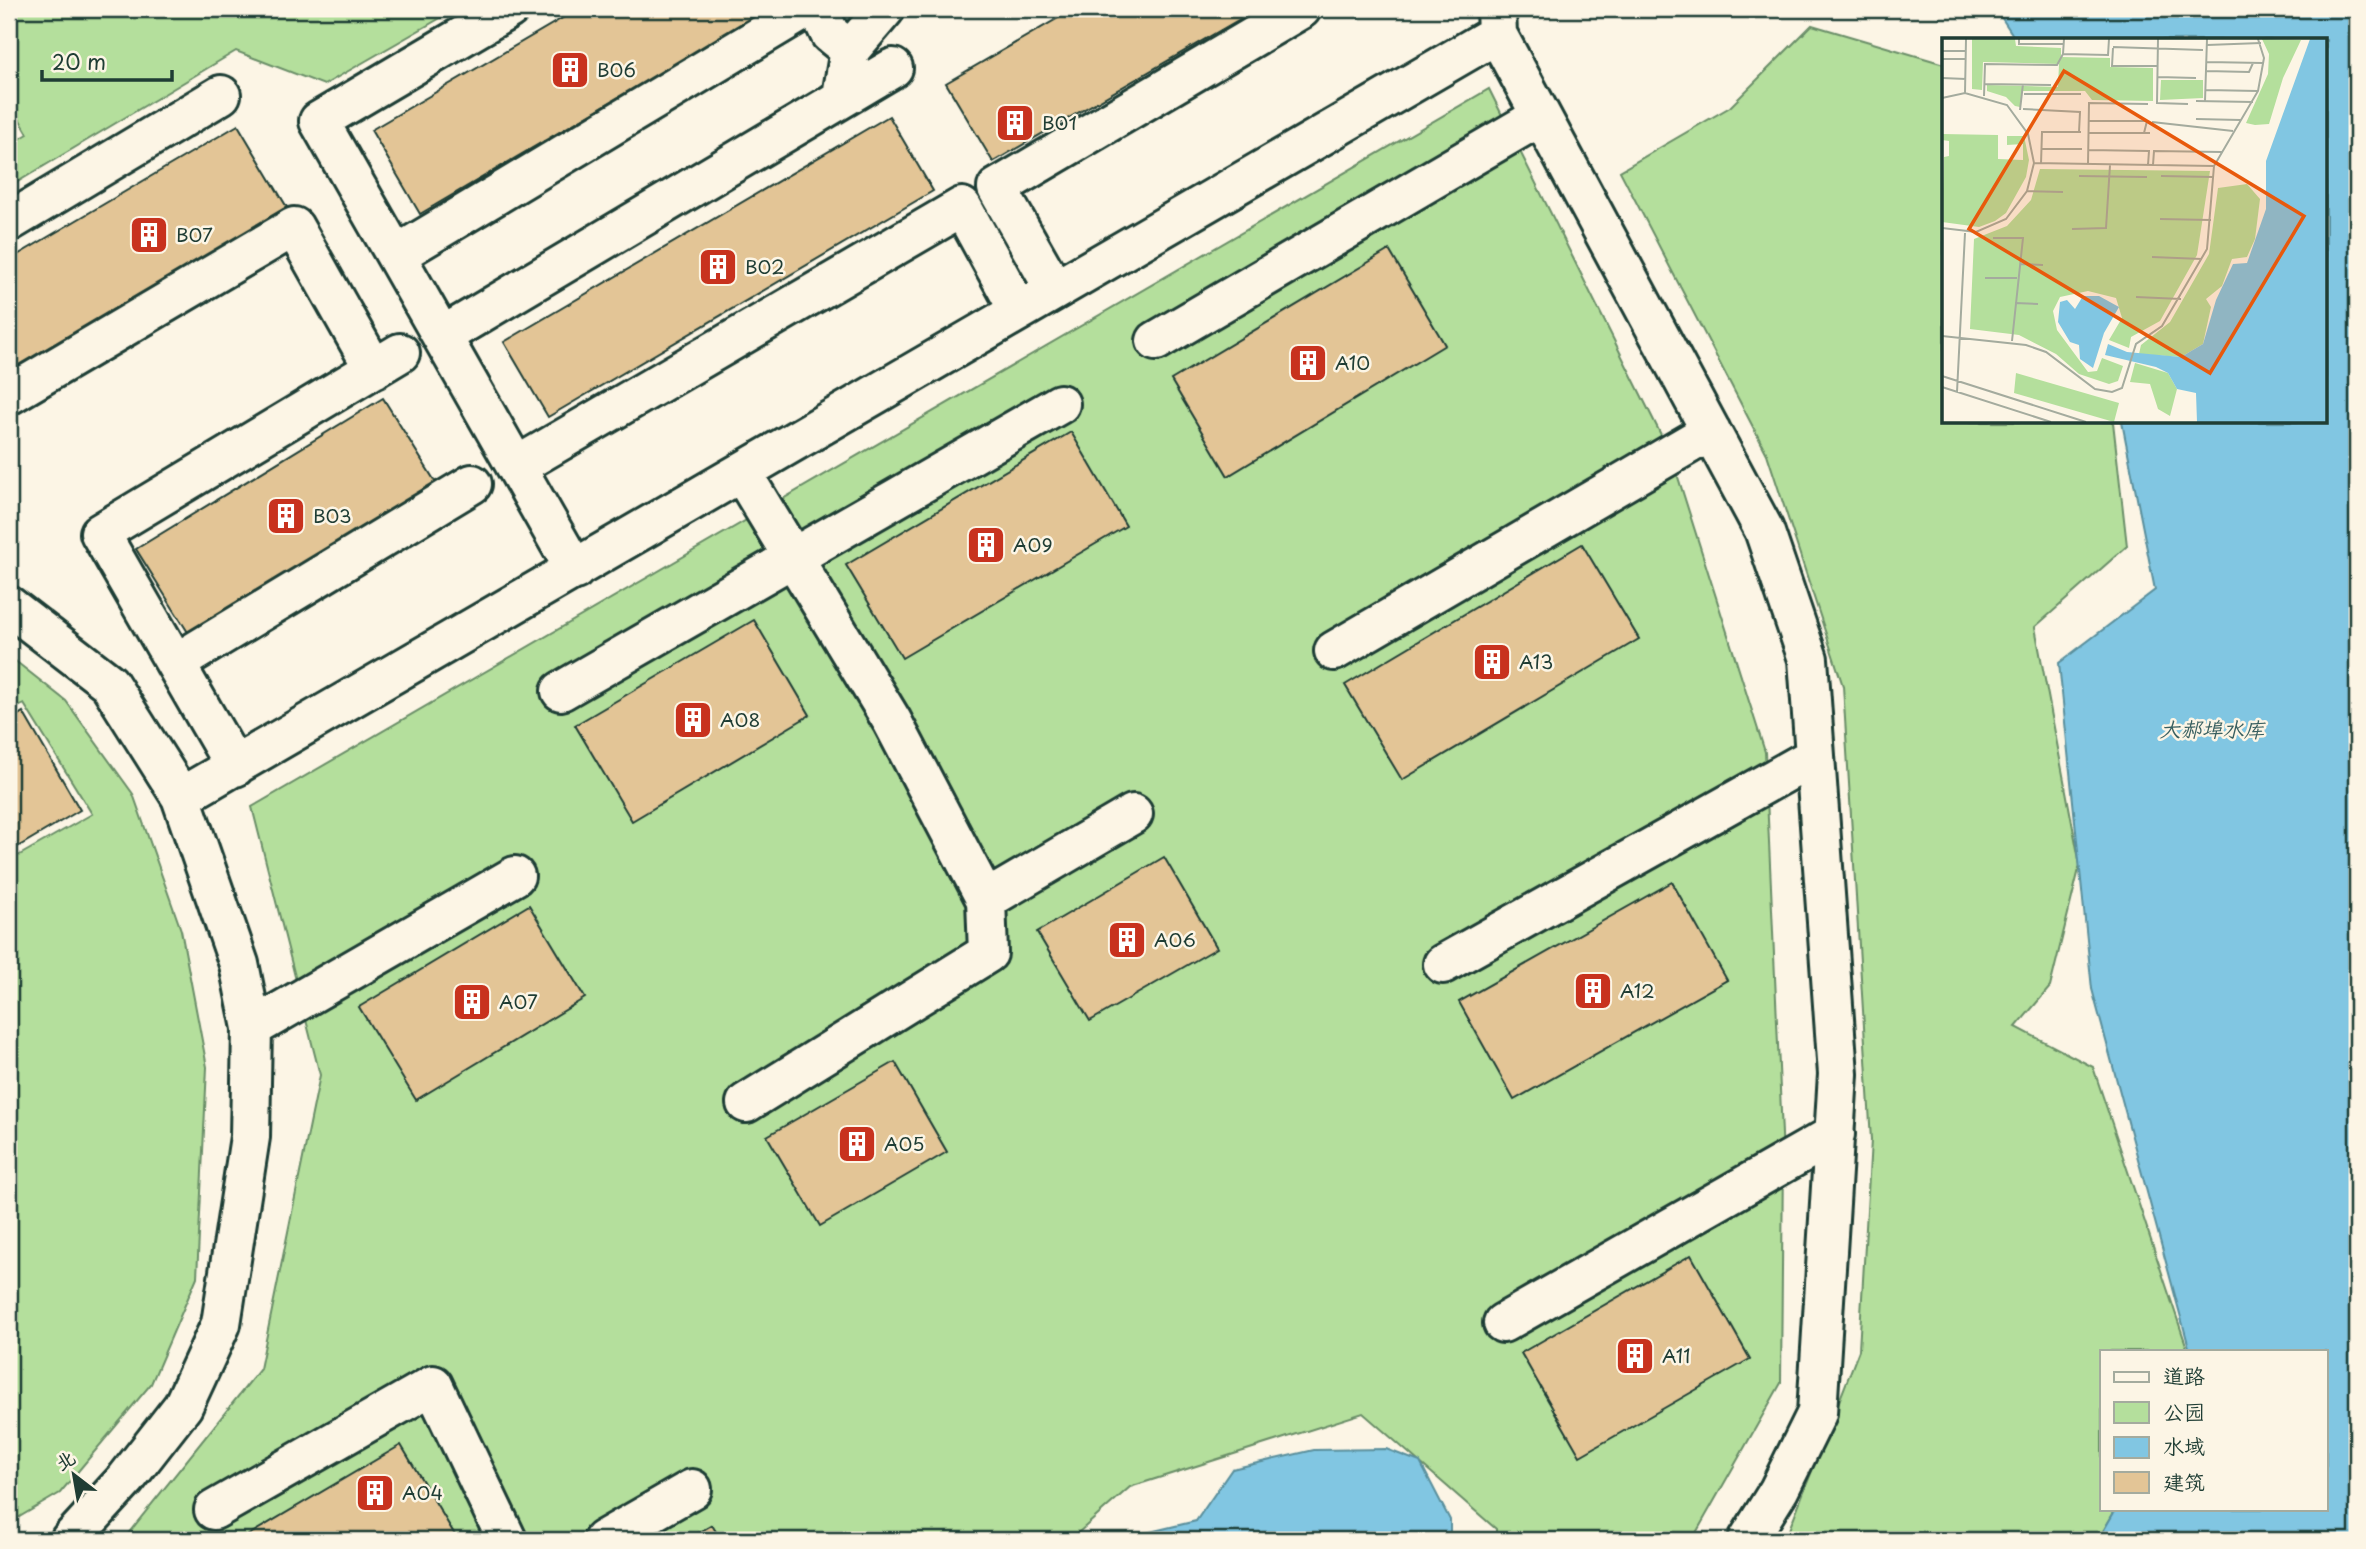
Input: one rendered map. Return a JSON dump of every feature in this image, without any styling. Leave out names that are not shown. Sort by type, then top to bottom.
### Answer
[{"type":"street","points":[[509,9],[319,121],[444,335],[575,570]]},
{"type":"street","points":[[396,255],[806,9]]},
{"type":"street","points":[[818,9],[831,34],[850,50]]},
{"type":"street","points":[[842,96],[850,50],[885,9]]},
{"type":"street","points":[[1055,290],[997,188],[1301,9]]},
{"type":"street","points":[[181,797],[1019,312],[1496,21],[1541,116],[1764,530],[1808,659],[1838,1074],[1817,1413],[1779,1490],[1748,1540]]},
{"type":"street","points":[[444,335],[893,68]]},
{"type":"street","points":[[9,222],[221,95]]},
{"type":"street","points":[[1156,341],[1541,116]]},
{"type":"street","points":[[517,466],[962,207],[1019,312]]},
{"type":"street","points":[[9,395],[294,226],[387,361],[100,533],[235,767]]},
{"type":"street","points":[[561,691],[1060,404]]},
{"type":"street","points":[[1334,651],[1711,431]]},
{"type":"street","points":[[742,473],[892,720],[986,901],[988,953],[746,1103]]},
{"type":"street","points":[[176,663],[472,484]]},
{"type":"street","points":[[10,608],[109,682],[181,797],[239,964],[252,1028],[250,1137],[221,1324],[183,1406],[126,1479],[70,1540]]},
{"type":"street","points":[[1443,964],[1815,756]]},
{"type":"street","points":[[986,901],[1133,814]]},
{"type":"street","points":[[252,1028],[514,876]]},
{"type":"street","points":[[1503,1323],[1835,1134]]},
{"type":"street","points":[[214,1510],[433,1385],[507,1540]]},
{"type":"street","points":[[603,1540],[692,1489]]},
{"type":"green space","points":[[9,9],[456,9],[324,85],[236,51],[9,187],[9,145],[28,134],[9,101]]},
{"type":"green space","points":[[1812,25],[1942,63],[1942,424],[2113,424],[2127,546],[2035,627],[2080,865],[2050,987],[2016,1027],[2093,1067],[2188,1350],[2100,1350],[2100,1510],[2115,1510],[2098,1540],[1785,1540],[1859,1350],[1871,1140],[1843,686],[1767,454],[1620,171],[1730,107]]},
{"type":"green space","points":[[1489,89],[1671,455],[1765,752],[1783,1157],[1781,1383],[1692,1540],[1496,1540],[1496,1529],[1363,1413],[1130,1487],[1070,1540],[123,1540],[260,1369],[320,1075],[252,807]]},
{"type":"green space","points":[[9,656],[66,701],[133,794],[181,930],[207,1067],[197,1277],[151,1384],[60,1493],[9,1523],[9,861],[92,814],[24,704],[9,711]]},
{"type":"water","name":"大郝埠水库","points":[[1996,9],[2357,9],[2357,1540],[2098,1540],[2115,1510],[2328,1510],[2328,1350],[2190,1350],[2092,989],[2059,663],[2155,590],[2122,424],[2328,424],[2328,38],[2015,38]]},
{"type":"water","points":[[1386,1449],[1420,1462],[1450,1520],[1450,1540],[1116,1540],[1196,1521],[1232,1469],[1314,1450]]},
{"type":"building","name":"B06","points":[[578,9],[769,9],[420,214],[371,130]]},
{"type":"building","name":"B01","points":[[1074,9],[1257,9],[993,162],[946,83]]},
{"type":"building","name":"B02","points":[[889,116],[933,191],[548,417],[504,342]]},
{"type":"building","name":"B07","points":[[238,125],[288,209],[9,375],[9,260]]},
{"type":"building","name":"A10","points":[[1389,250],[1445,345],[1228,476],[1171,380]]},
{"type":"building","name":"B03","points":[[383,398],[436,483],[189,634],[136,549]]},
{"type":"building","name":"A09","points":[[1071,432],[1126,526],[902,658],[846,565]]},
{"type":"building","name":"A13","points":[[1582,544],[1639,639],[1402,780],[1345,685]]},
{"type":"building","name":"A08","points":[[754,620],[810,715],[632,821],[575,725]]},
{"type":"building","points":[[23,712],[80,810],[9,852],[9,721]]},
{"type":"building","name":"A06","points":[[1164,857],[1217,948],[1090,1021],[1037,932]]},
{"type":"building","name":"A12","points":[[1672,882],[1727,980],[1514,1100],[1459,1002]]},
{"type":"building","name":"A07","points":[[529,905],[585,998],[416,1100],[359,1007]]},
{"type":"building","name":"A05","points":[[895,1062],[947,1152],[820,1226],[767,1136]]},
{"type":"building","name":"A11","points":[[1691,1255],[1750,1359],[1580,1456],[1521,1353]]},
{"type":"building","name":"A04","points":[[401,1445],[458,1540],[240,1540]]},
{"type":"building","points":[[712,1525],[721,1540],[686,1540]]},
{"type":"place","name":"B06","points":[[570,70]]},
{"type":"place","name":"B01","points":[[1015,123]]},
{"type":"place","name":"B07","points":[[149,235]]},
{"type":"place","name":"B02","points":[[718,267]]},
{"type":"place","name":"A10","points":[[1308,363]]},
{"type":"place","name":"B03","points":[[286,516]]},
{"type":"place","name":"A09","points":[[986,545]]},
{"type":"place","name":"A13","points":[[1492,662]]},
{"type":"place","name":"A08","points":[[693,720]]},
{"type":"place","name":"A06","points":[[1127,940]]},
{"type":"place","name":"A12","points":[[1593,991]]},
{"type":"place","name":"A07","points":[[472,1002]]},
{"type":"place","name":"A05","points":[[857,1144]]},
{"type":"place","name":"A11","points":[[1635,1356]]},
{"type":"place","name":"A04","points":[[375,1493]]}]
